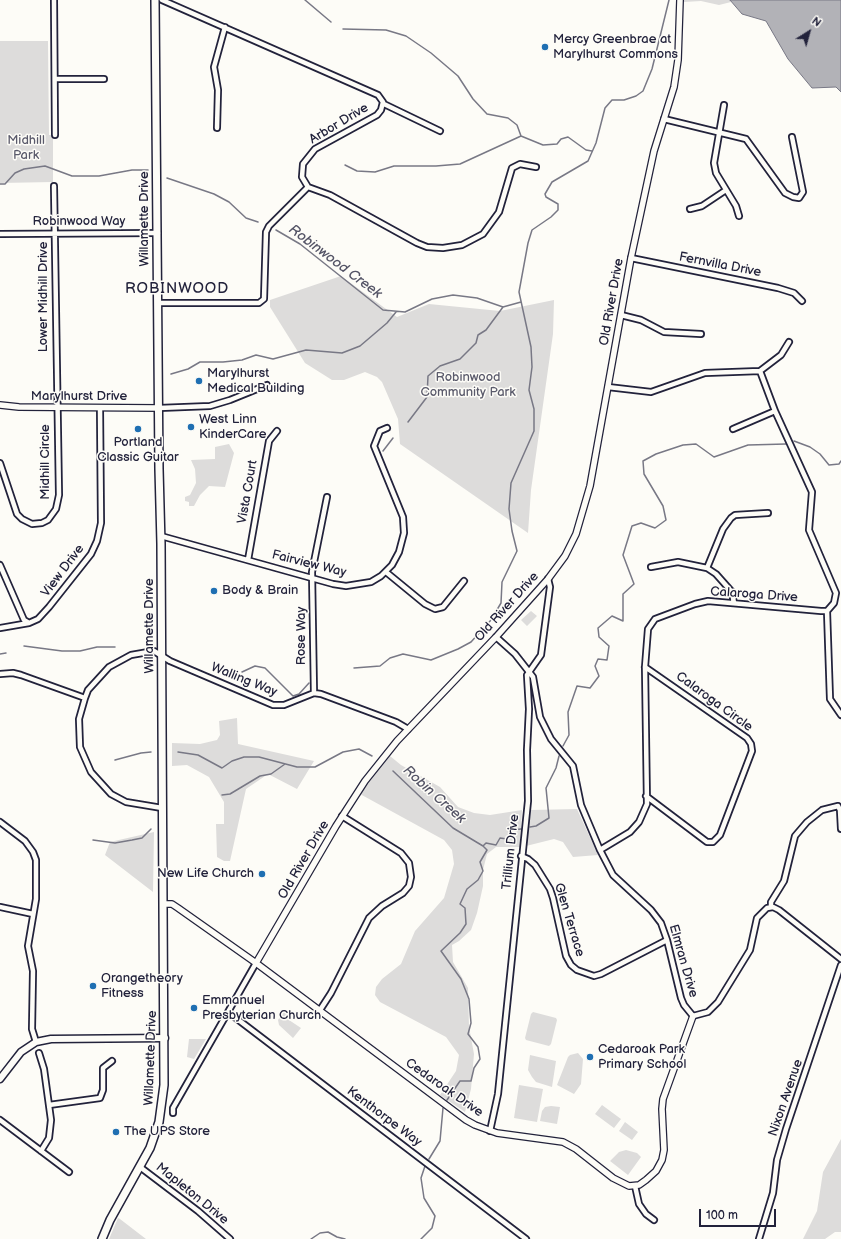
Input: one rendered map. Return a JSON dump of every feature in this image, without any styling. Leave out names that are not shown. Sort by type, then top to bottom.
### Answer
[{"type":"main road","name":"Willamette Drive","points":[[102,1239],[154,1138],[162,1110],[165,1038],[155,0]]},
{"type":"main road","points":[[0,1079],[21,1052],[36,1042],[51,1039],[165,1038]]},
{"type":"street","points":[[54,0],[55,135]]},
{"type":"street","name":"Arbor Drive","points":[[162,0],[373,92],[380,97],[384,104],[377,115],[325,142],[310,154],[301,170],[302,177],[308,187]]},
{"type":"street","name":"Old River Drive","points":[[173,1113],[173,1108],[256,963],[342,816],[365,781],[408,729],[496,637],[548,579],[568,551],[581,522],[590,486],[631,258],[656,145],[674,87],[679,38],[680,0]]},
{"type":"street","points":[[217,128],[218,90],[214,67],[225,27]]},
{"type":"street","points":[[55,79],[104,79]]},
{"type":"street","points":[[384,104],[440,131]]},
{"type":"street","points":[[724,105],[714,163],[716,173],[736,206],[739,216]]},
{"type":"street","points":[[664,119],[746,139],[785,193],[793,198],[801,196],[803,192],[792,137]]},
{"type":"street","points":[[158,303],[259,303],[264,299],[266,232],[268,226],[308,187],[330,195],[418,243],[427,247],[443,248],[462,244],[483,234],[499,212],[512,168],[520,164],[536,167]]},
{"type":"street","name":"Lower Midhill Drive","points":[[54,186],[56,233],[57,408]]},
{"type":"street","points":[[690,209],[702,206],[726,190]]},
{"type":"street","name":"Robinwood Way","points":[[0,234],[158,233]]},
{"type":"street","name":"Fernvilla Drive","points":[[631,258],[778,288],[794,293],[802,301]]},
{"type":"street","points":[[621,315],[641,320],[664,332],[701,334]]},
{"type":"street","points":[[608,387],[652,392],[705,373],[760,370],[781,355],[789,342]]},
{"type":"street","points":[[760,370],[775,411],[812,492],[809,530],[836,593],[834,604],[827,611],[830,700],[841,715]]},
{"type":"street","points":[[159,408],[212,405],[267,385]]},
{"type":"street","name":"Marylhurst Drive","points":[[0,405],[19,408],[159,408]]},
{"type":"street","name":"Midhill Circle","points":[[0,463],[17,514],[22,519],[32,524],[42,523],[48,520],[56,509],[59,495],[57,408]]},
{"type":"street","name":"View Drive","points":[[29,622],[38,619],[49,607],[91,554],[97,541],[100,523],[100,408]]},
{"type":"street","points":[[733,429],[775,411]]},
{"type":"street","name":"Fairview Way","points":[[161,536],[337,585],[359,585],[371,582],[386,572],[399,552],[404,525],[403,517],[374,446],[380,431],[387,428]]},
{"type":"street","name":"Vista Court","points":[[248,560],[269,441],[277,431]]},
{"type":"street","name":"Rose Way","points":[[314,693],[312,578],[326,497]]},
{"type":"street","points":[[707,568],[723,529],[731,518],[735,515],[768,513]]},
{"type":"street","points":[[651,567],[678,562],[707,568],[716,574],[732,592],[734,603]]},
{"type":"street","points":[[0,565],[24,620],[29,622]]},
{"type":"street","points":[[386,572],[425,604],[435,609],[443,607],[464,581]]},
{"type":"street","name":"Trillium Drive","points":[[490,1130],[498,1094],[528,801],[527,750],[529,709],[527,675],[541,655],[550,587],[548,579]]},
{"type":"street","name":"Calaroga Drive","points":[[600,850],[622,838],[635,828],[644,810],[646,796],[645,667],[648,629],[655,619],[665,614],[703,602],[734,603],[827,611]]},
{"type":"street","points":[[0,628],[29,622]]},
{"type":"street","name":"Elmran Drive","points":[[496,637],[510,649],[530,671],[535,682],[540,717],[551,738],[573,766],[581,805],[600,850],[613,875],[655,913],[661,923],[667,940],[681,998],[693,1016],[706,1013],[716,1004],[750,950],[754,927],[758,916],[764,910],[771,907]]},
{"type":"street","name":"Walling Way","points":[[84,698],[98,678],[115,662],[130,655],[154,651],[162,656],[273,705],[290,704],[314,693]]},
{"type":"street","name":"Calaroga Circle","points":[[645,667],[747,738],[752,751],[720,835],[713,842],[707,842],[646,796]]},
{"type":"street","points":[[0,674],[13,672],[21,674],[84,698],[79,720],[79,738],[82,755],[91,772],[103,787],[120,799],[144,807],[162,808]]},
{"type":"street","points":[[314,693],[330,696],[396,722],[408,729]]},
{"type":"street","points":[[841,829],[839,807],[836,806],[819,811],[806,822],[796,834],[784,881],[771,902],[771,907],[779,910],[841,958]]},
{"type":"street","points":[[320,1010],[331,993],[369,918],[382,906],[403,894],[409,886],[411,877],[409,864],[401,852],[342,816]]},
{"type":"street","points":[[0,822],[25,841],[36,857],[37,886],[28,946],[33,971],[32,1029],[36,1042]]},
{"type":"street","name":"Glen Terrace","points":[[522,856],[535,865],[550,889],[566,956],[577,970],[594,976],[601,974],[667,940]]},
{"type":"street","name":"Cedaroak Drive","points":[[164,904],[172,904],[256,963],[466,1120],[490,1130],[563,1142],[576,1149],[619,1182],[626,1185],[635,1186]]},
{"type":"street","points":[[0,907],[33,914]]},
{"type":"street","points":[[841,953],[841,958]]},
{"type":"street","name":"Nixon Avenue","points":[[759,1239],[773,1193],[777,1160],[786,1129],[841,965]]},
{"type":"street","name":"Kenthorpe Way","points":[[228,1012],[526,1239]]},
{"type":"street","points":[[654,1220],[646,1214],[640,1204],[635,1186],[650,1177],[662,1160],[664,1150],[663,1099],[693,1016]]},
{"type":"street","points":[[39,1054],[44,1069],[51,1130],[46,1145],[41,1151]]},
{"type":"street","points":[[49,1105],[100,1098],[103,1090],[103,1068],[112,1061]]},
{"type":"street","points":[[0,1120],[69,1172]]},
{"type":"street","name":"Mapleton Drive","points":[[140,1167],[198,1211],[230,1239]]},
{"type":"green space","points":[[684,0],[730,0],[731,2],[719,5],[701,1],[684,2]]},
{"type":"green space","name":"Midhill Park","points":[[0,41],[48,41],[49,135],[53,135],[53,182],[0,183]]},
{"type":"green space","name":"Robinwood Community Park","points":[[341,276],[397,317],[429,304],[500,311],[554,300],[553,334],[531,490],[528,533],[400,444],[398,419],[382,382],[377,377],[365,372],[344,380],[332,380],[305,363],[270,307],[270,300]]},
{"type":"green space","points":[[229,444],[234,453],[225,487],[209,486],[200,495],[194,506],[189,506],[189,502],[185,501],[185,497],[190,495],[196,483],[195,469],[191,460],[215,459],[215,447]]},
{"type":"green space","points":[[531,611],[537,616],[527,626],[521,620]]},
{"type":"green space","points":[[237,718],[238,744],[314,761],[297,789],[268,774],[246,789],[230,861],[224,861],[217,857],[216,824],[224,824],[224,802],[209,777],[187,765],[172,766],[172,743],[200,744],[217,740],[220,735],[219,721]]},
{"type":"green space","points":[[390,756],[401,765],[440,787],[458,807],[474,813],[490,815],[522,810],[520,847],[496,847],[487,854],[483,870],[483,886],[477,913],[471,930],[452,945],[453,962],[468,988],[469,1027],[474,1054],[471,1089],[465,1112],[440,1095],[456,1071],[459,1055],[446,1037],[380,1002],[375,995],[376,987],[382,979],[401,964],[415,931],[444,898],[454,864],[452,850],[444,840],[360,794]]},
{"type":"green space","points":[[577,809],[598,855],[573,857],[563,842],[554,839],[526,846],[531,810]]},
{"type":"green space","points":[[154,832],[153,892],[105,855],[110,842]]},
{"type":"green space","points":[[284,1011],[290,1013],[286,1018],[301,1028],[293,1038],[279,1025],[278,1020]]},
{"type":"green space","points":[[533,1012],[556,1018],[557,1020],[551,1044],[549,1046],[526,1040],[525,1038],[531,1014]]},
{"type":"green space","points":[[189,1039],[206,1039],[194,1059],[187,1057]]},
{"type":"green space","points":[[578,1053],[583,1059],[581,1084],[574,1094],[557,1085],[568,1057]]},
{"type":"green space","points":[[530,1055],[556,1061],[552,1087],[536,1082],[532,1077],[528,1070]]},
{"type":"green space","points":[[519,1085],[543,1089],[537,1122],[514,1118]]},
{"type":"green space","points":[[602,1105],[621,1119],[614,1128],[595,1114]]},
{"type":"green space","points":[[545,1107],[560,1107],[557,1124],[540,1121],[542,1111]]},
{"type":"green space","points":[[625,1122],[638,1132],[632,1140],[619,1131]]},
{"type":"green space","points":[[841,1139],[841,1232],[835,1232],[825,1239],[803,1239],[817,1211],[823,1172]]},
{"type":"green space","points":[[626,1150],[637,1153],[641,1157],[628,1175],[610,1161],[619,1152]]},
{"type":"green space","points":[[118,1218],[120,1219],[146,1239],[109,1239]]},
{"type":"shaded area","points":[[730,0],[841,0],[841,92],[836,87],[812,88],[788,59],[766,21],[742,14]]},
{"type":"waterway","points":[[305,0],[331,22]]},
{"type":"waterway","points":[[354,668],[380,666],[390,658],[403,654],[431,660],[458,649],[471,642],[491,620],[501,603],[502,582],[517,551],[509,509],[511,483],[534,431],[534,409],[529,390],[532,367],[531,347],[519,292],[528,243],[532,230],[551,217],[558,210],[558,204],[546,197],[545,194],[552,182],[588,161],[596,143],[605,108],[612,100],[624,100],[636,96],[643,91],[652,69],[669,0]]},
{"type":"waterway","points":[[343,29],[386,30],[406,36],[431,53],[458,76],[473,99],[487,114],[508,118],[517,125],[521,136],[543,145],[557,144],[561,139],[568,137],[586,150],[592,151]]},
{"type":"waterway","points":[[345,165],[357,171],[375,172],[394,166],[436,166],[460,164],[521,136]]},
{"type":"waterway","name":"Robinwood Creek","points":[[0,184],[5,184],[15,173],[24,169],[45,166],[72,176],[99,176],[132,170],[148,170]]},
{"type":"waterway","name":"Robinwood Creek","points":[[167,178],[214,194],[229,202],[246,218],[258,222]]},
{"type":"waterway","name":"Robinwood Creek","points":[[276,230],[300,244],[383,310],[405,312],[432,299],[453,295],[477,298],[503,307],[521,302]]},
{"type":"waterway","points":[[408,422],[427,397],[428,376],[440,366],[460,359],[476,343],[478,335],[486,330],[503,307]]},
{"type":"waterway","points":[[171,374],[188,369],[200,362],[242,360],[256,355],[273,359],[306,350],[342,353],[360,346],[387,323],[396,312]]},
{"type":"waterway","points":[[383,451],[393,438]]},
{"type":"waterway","points":[[794,441],[810,447],[820,454],[829,465],[839,464],[841,461]]},
{"type":"waterway","points":[[563,746],[569,735],[568,712],[577,686],[590,688],[599,676],[595,666],[598,659],[607,660],[609,646],[599,637],[598,628],[612,616],[623,621],[623,594],[634,584],[623,555],[632,526],[641,523],[655,528],[666,520],[663,506],[644,474],[643,461],[656,454],[683,445],[696,444],[714,457],[748,445],[786,444]]},
{"type":"waterway","points":[[24,646],[62,651],[80,651],[97,647],[115,647]]},
{"type":"waterway","points":[[0,654],[6,653]]},
{"type":"waterway","points":[[242,672],[255,666],[265,668],[293,696],[299,694],[309,683]]},
{"type":"waterway","name":"Robin Creek","points":[[178,752],[198,755],[222,768],[232,761],[244,757],[259,757],[297,767],[315,767],[343,752],[359,749],[372,756]]},
{"type":"waterway","name":"Robin Creek","points":[[115,760],[151,752]]},
{"type":"waterway","points":[[530,827],[536,826],[549,818],[546,788],[556,768],[559,756]]},
{"type":"waterway","points":[[222,795],[230,794],[260,776],[271,774],[285,764]]},
{"type":"waterway","name":"Robin Creek","points":[[393,771],[453,828],[483,846]]},
{"type":"waterway","points":[[93,840],[115,843],[132,840],[142,838],[151,829]]},
{"type":"waterway","points":[[447,1100],[460,1081],[471,1081],[474,1068],[480,1059],[478,1047],[468,1034],[471,1023],[469,999],[461,979],[441,951],[460,933],[466,924],[465,908],[460,904],[467,889],[478,880],[483,871],[480,862],[487,850],[483,846],[486,843],[496,845],[500,838],[507,839],[512,830],[521,829]]},
{"type":"waterway","points":[[429,1159],[440,1141],[443,1108]]},
{"type":"waterway","points":[[421,1239],[432,1228],[435,1216],[424,1198],[421,1178],[425,1166]]},
{"type":"waterway","points":[[311,1239],[320,1233],[328,1232],[345,1239]]},
{"type":"place","name":"Mercy Greenbrae at Marylhurst Commons","points":[[545,47]]},
{"type":"place","name":"Marylhurst Medical Building","points":[[199,381]]},
{"type":"place","name":"West Linn KinderCare","points":[[191,427]]},
{"type":"place","name":"Portland Classic Guitar","points":[[138,429]]},
{"type":"place","name":"Body & Brain","points":[[214,591]]},
{"type":"place","name":"New Life Church","points":[[262,874]]},
{"type":"place","name":"Orangetheory Fitness","points":[[93,986]]},
{"type":"place","name":"Emmanuel Presbyterian Church","points":[[194,1008]]},
{"type":"place","name":"Cedaroak Park Primary School","points":[[590,1057]]},
{"type":"place","name":"The UPS Store","points":[[116,1132]]},
{"type":"district","name":"ROBINWOOD","points":[[177,289]]}]
